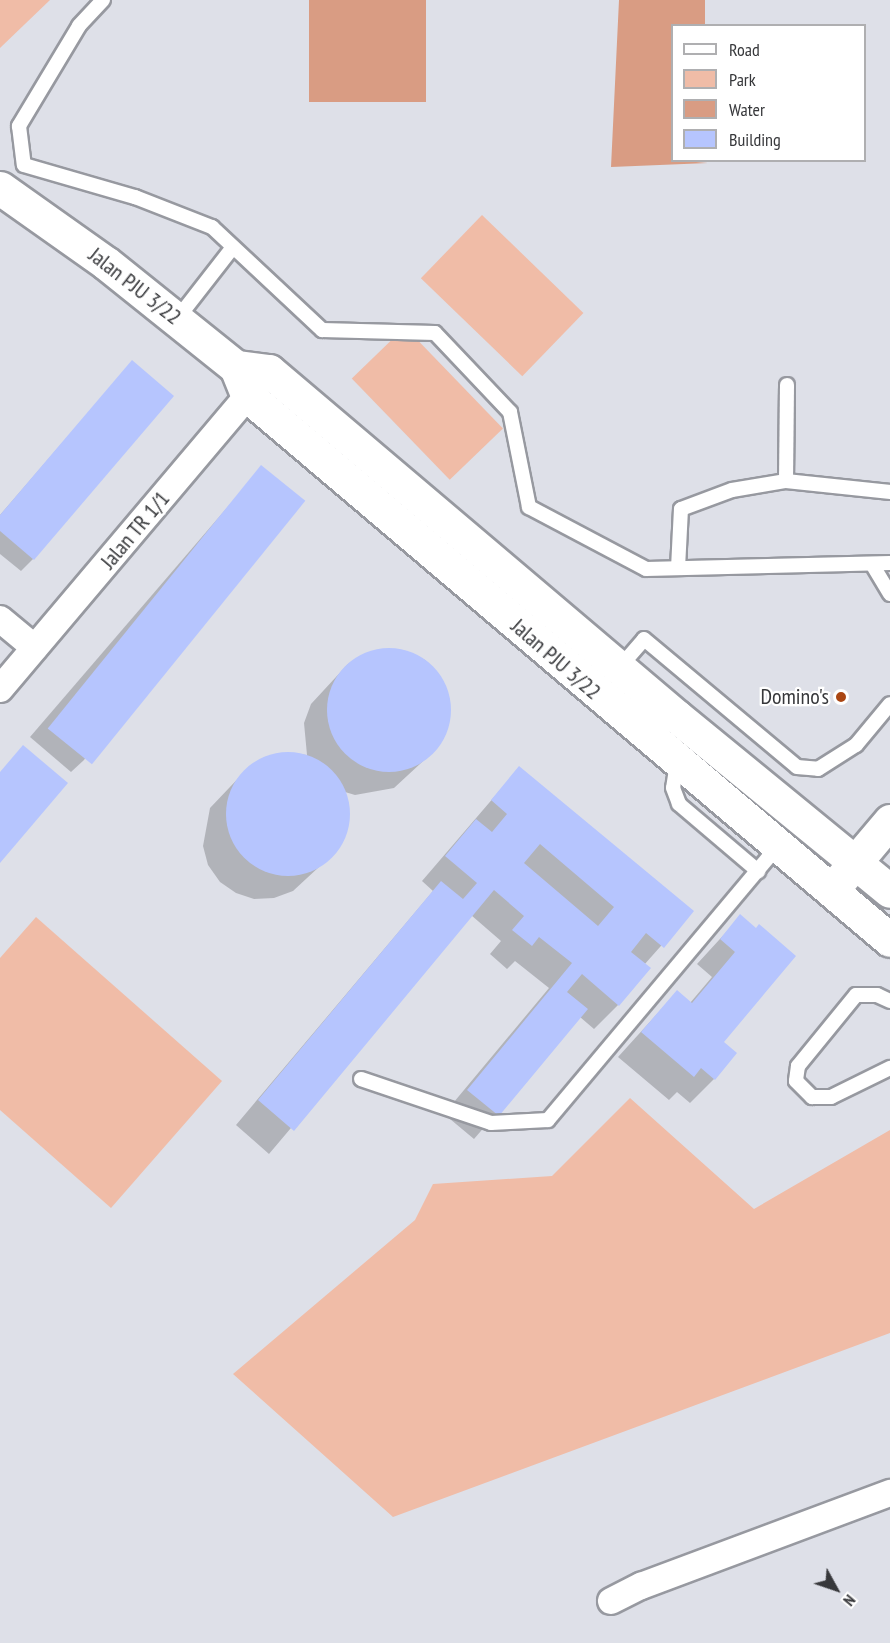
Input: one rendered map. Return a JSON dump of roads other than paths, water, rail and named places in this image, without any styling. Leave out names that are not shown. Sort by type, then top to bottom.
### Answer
[{"type":"street","name":"Jalan PJU 3/22","points":[[0,188],[32,207],[177,319],[242,381],[677,762],[767,859],[831,892],[890,940]]},
{"type":"street","name":"Jalan PJU 3/22","points":[[242,381],[269,371],[619,668],[890,890]]},
{"type":"street","name":"Jalan TR 1/1","points":[[0,690],[242,381]]},
{"type":"street","points":[[0,619],[35,648]]},
{"type":"street","points":[[831,892],[890,821]]},
{"type":"street","points":[[865,920],[890,890]]},
{"type":"street","points":[[611,1601],[641,1586],[890,1493]]},
{"type":"lane","points":[[103,0],[79,26],[19,126],[24,165],[135,197],[212,227],[322,330],[382,329],[435,333],[510,412],[529,507],[646,568],[890,563]]},
{"type":"lane","points":[[177,319],[233,247]]},
{"type":"lane","points":[[786,481],[787,385]]},
{"type":"lane","points":[[678,568],[681,509],[732,490],[786,481],[890,492]]},
{"type":"lane","points":[[872,564],[890,594]]},
{"type":"lane","points":[[619,668],[644,639],[797,767],[818,769],[856,745],[890,704]]},
{"type":"lane","points":[[361,1079],[491,1123],[548,1120],[767,859]]},
{"type":"lane","points":[[890,1001],[877,995],[856,995],[798,1066],[796,1081],[812,1097],[831,1097],[890,1068]]},
{"type":"water","points":[[309,0],[426,0],[426,102],[309,102]]},
{"type":"water","points":[[619,0],[705,0],[705,24],[671,24],[671,162],[708,163],[611,167]]},
{"type":"place","name":"Domino's","points":[[841,697]]}]
